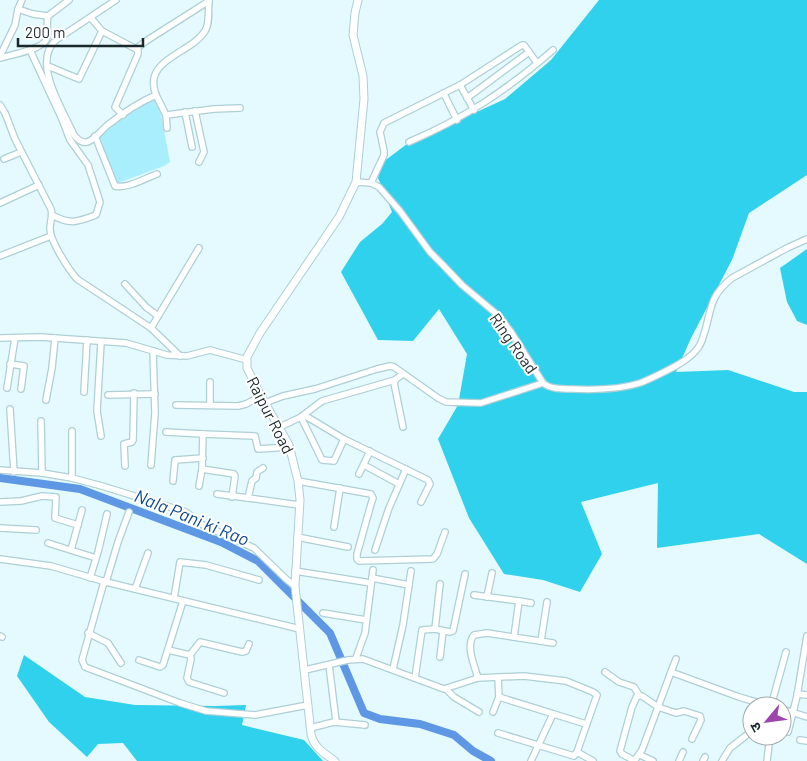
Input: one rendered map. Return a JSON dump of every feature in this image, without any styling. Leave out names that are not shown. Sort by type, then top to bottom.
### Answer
[{"type":"main road","name":"Raipur Road","points":[[335,761],[314,744],[310,728],[295,571],[299,505],[298,481],[290,447],[247,368],[247,360],[261,331],[339,217],[356,182],[364,99],[363,76],[353,35],[354,13],[358,0]]},
{"type":"street","points":[[0,57],[15,25],[22,0]]},
{"type":"street","points":[[18,9],[37,15],[48,16],[69,0]]},
{"type":"street","points":[[116,0],[54,42],[46,54],[50,84],[75,137],[86,142],[146,99],[156,95]]},
{"type":"street","points":[[137,48],[209,1]]},
{"type":"street","points":[[146,99],[161,65],[200,37],[206,30],[209,1]]},
{"type":"street","points":[[0,57],[30,50],[41,45],[46,40],[48,16]]},
{"type":"street","points":[[91,18],[102,32],[137,48]]},
{"type":"street","points":[[48,66],[79,79],[102,32]]},
{"type":"street","points":[[356,182],[371,183],[384,155],[380,132],[382,126],[460,85],[522,45],[538,63]]},
{"type":"street","points":[[123,115],[115,107],[138,54],[137,48]]},
{"type":"street","points":[[30,50],[70,140],[88,165],[100,202],[96,215],[82,220],[65,223],[52,215]]},
{"type":"street","points":[[408,142],[457,120],[474,110],[553,50]]},
{"type":"street","points":[[467,98],[529,52]]},
{"type":"street","points":[[152,85],[166,115],[167,128]]},
{"type":"street","points":[[460,85],[474,110]]},
{"type":"street","points":[[444,94],[457,120]]},
{"type":"street","points":[[0,105],[21,152],[47,202],[52,215],[51,236],[66,266],[77,279],[151,328],[180,356]]},
{"type":"street","points":[[166,115],[240,108]]},
{"type":"street","points":[[195,111],[204,152],[199,162]]},
{"type":"street","points":[[185,112],[192,147]]},
{"type":"street","points":[[95,136],[115,186],[119,187],[157,174]]},
{"type":"street","points":[[4,159],[21,152]]},
{"type":"street","name":"Ring Road","points":[[371,183],[379,188],[397,207],[430,252],[462,285],[499,316],[542,383],[546,386],[560,389],[603,390],[637,384],[672,368],[691,356],[698,348],[712,304],[717,292],[724,285],[732,278],[807,239]]},
{"type":"street","points":[[0,203],[39,185]]},
{"type":"street","points":[[0,256],[51,236]]},
{"type":"street","points":[[151,328],[199,248]]},
{"type":"street","points":[[125,284],[146,307],[158,316]]},
{"type":"street","points":[[0,338],[55,338],[131,343],[153,351],[180,356],[190,356],[210,350],[247,360]]},
{"type":"street","points":[[7,388],[15,338]]},
{"type":"street","points":[[46,400],[55,338]]},
{"type":"street","points":[[84,392],[88,340]]},
{"type":"street","points":[[101,342],[97,411],[101,436]]},
{"type":"street","points":[[151,465],[156,413],[153,351]]},
{"type":"street","points":[[10,364],[24,366],[21,388]]},
{"type":"street","points":[[265,403],[282,396],[315,389],[385,366],[394,367],[446,402],[482,403],[542,383]]},
{"type":"street","points":[[280,427],[303,416],[326,400],[395,380],[402,374]]},
{"type":"street","points":[[395,380],[403,427]]},
{"type":"street","points":[[210,382],[210,405]]},
{"type":"street","points":[[125,466],[124,444],[133,440],[134,393]]},
{"type":"street","points":[[108,395],[155,394]]},
{"type":"street","points":[[176,405],[230,406],[246,404],[261,396]]},
{"type":"street","points":[[10,409],[14,472]]},
{"type":"street","points":[[303,416],[344,439],[430,482],[421,502]]},
{"type":"street","points":[[303,416],[322,460],[334,461],[344,439]]},
{"type":"street","points":[[41,421],[42,473]]},
{"type":"street","points":[[72,431],[72,478]]},
{"type":"street","points":[[166,432],[255,436],[258,449],[290,447]]},
{"type":"street","points":[[199,486],[203,458],[203,434]]},
{"type":"street","points":[[359,474],[370,451]]},
{"type":"street","points":[[173,481],[176,460],[203,458]]},
{"type":"street","points":[[364,465],[399,484]]},
{"type":"street","points":[[202,468],[235,475],[232,497]]},
{"type":"street","points":[[248,498],[252,481],[256,479],[258,472],[263,468]]},
{"type":"street","points":[[375,550],[406,469]]},
{"type":"street","points":[[0,470],[42,473],[72,478],[186,512],[199,523],[254,548],[296,588]]},
{"type":"street","points":[[298,481],[366,492],[372,496],[357,554],[359,561],[433,559],[437,554],[445,532]]},
{"type":"street","points":[[334,527],[340,488]]},
{"type":"street","points":[[217,494],[299,505]]},
{"type":"street","points":[[0,502],[21,501],[42,496],[56,497],[55,518],[78,525]]},
{"type":"street","points":[[71,550],[82,510]]},
{"type":"street","points":[[129,512],[88,632],[82,660],[85,667],[206,711],[248,715],[308,705]]},
{"type":"street","points":[[90,578],[107,514]]},
{"type":"street","points":[[0,528],[36,530]]},
{"type":"street","points":[[297,537],[348,547]]},
{"type":"street","points":[[48,543],[96,558]]},
{"type":"street","points":[[136,589],[148,553]]},
{"type":"street","points":[[0,560],[52,566],[105,582],[300,629]]},
{"type":"street","points":[[174,598],[180,562],[206,565],[259,580]]},
{"type":"street","points":[[356,658],[364,638],[373,570]]},
{"type":"street","points":[[295,571],[410,585]]},
{"type":"street","points":[[393,669],[403,625],[411,571]]},
{"type":"street","points":[[487,597],[492,573]]},
{"type":"street","points":[[415,678],[422,630],[435,629],[450,632],[454,629],[465,574]]},
{"type":"street","points":[[435,629],[440,584]]},
{"type":"street","points":[[474,595],[532,603]]},
{"type":"street","points":[[139,660],[161,666],[168,650],[183,601]]},
{"type":"street","points":[[514,637],[519,601]]},
{"type":"street","points":[[541,641],[547,602]]},
{"type":"street","points":[[323,613],[366,620]]},
{"type":"street","points":[[440,657],[443,631]]},
{"type":"street","points":[[88,632],[108,643],[121,663]]},
{"type":"street","points":[[478,678],[471,648],[472,637],[481,633],[553,643]]},
{"type":"street","points":[[807,636],[792,712],[807,717]]},
{"type":"street","points":[[224,693],[188,681],[190,655],[200,642],[243,652],[246,651],[249,644]]},
{"type":"street","points":[[168,650],[190,655]]},
{"type":"street","points":[[774,696],[786,652]]},
{"type":"street","points":[[305,670],[356,658],[369,660],[446,688],[454,697],[479,712]]},
{"type":"street","points":[[639,695],[636,697],[632,707],[620,752],[635,761],[640,755],[676,659]]},
{"type":"street","points":[[332,664],[336,722]]},
{"type":"street","points":[[606,672],[619,682],[635,688],[639,695],[658,707],[675,713],[684,711],[700,716],[701,720],[692,739]]},
{"type":"street","points":[[671,672],[742,698]]},
{"type":"street","points":[[800,675],[807,675]]},
{"type":"street","points":[[446,688],[478,678],[524,676],[559,680],[596,694],[597,698],[577,752],[573,756],[498,733]]},
{"type":"street","points":[[493,712],[499,697],[498,678]]},
{"type":"street","points":[[797,694],[807,695]]},
{"type":"street","points":[[499,697],[586,724]]},
{"type":"street","points":[[531,761],[552,714]]},
{"type":"street","points":[[310,728],[336,722],[365,725]]},
{"type":"street","points":[[722,761],[730,748],[742,739]]},
{"type":"street","points":[[800,740],[807,741]]},
{"type":"street","points":[[767,761],[769,746]]},
{"type":"street","points":[[577,752],[592,761]]},
{"type":"street","points":[[679,761],[683,752]]},
{"type":"street","points":[[640,755],[653,761]]},
{"type":"shaded area","points":[[599,0],[807,0],[807,175],[749,213],[732,260],[691,338],[676,372],[728,370],[794,392],[807,392],[807,564],[759,534],[657,548],[658,483],[581,502],[602,554],[580,592],[543,580],[504,574],[469,518],[438,439],[458,405],[467,354],[439,309],[413,341],[378,340],[341,272],[360,242],[382,224],[392,212],[378,178],[383,162],[407,144],[505,99],[551,60]]},
{"type":"shaded area","points":[[156,98],[170,162],[118,183],[98,137],[110,126],[149,100]]},
{"type":"shaded area","points":[[807,249],[807,325],[797,321],[787,302],[780,268]]},
{"type":"shaded area","points":[[24,655],[85,697],[135,705],[246,705],[242,725],[304,740],[323,761],[137,761],[123,743],[98,744],[87,757],[49,722],[17,676]]},
{"type":"waterway","name":"Nala Pani ki Rao","points":[[0,478],[80,489],[221,542],[258,561],[330,633],[364,713],[380,719],[420,724],[454,735],[473,751],[491,761]]}]
